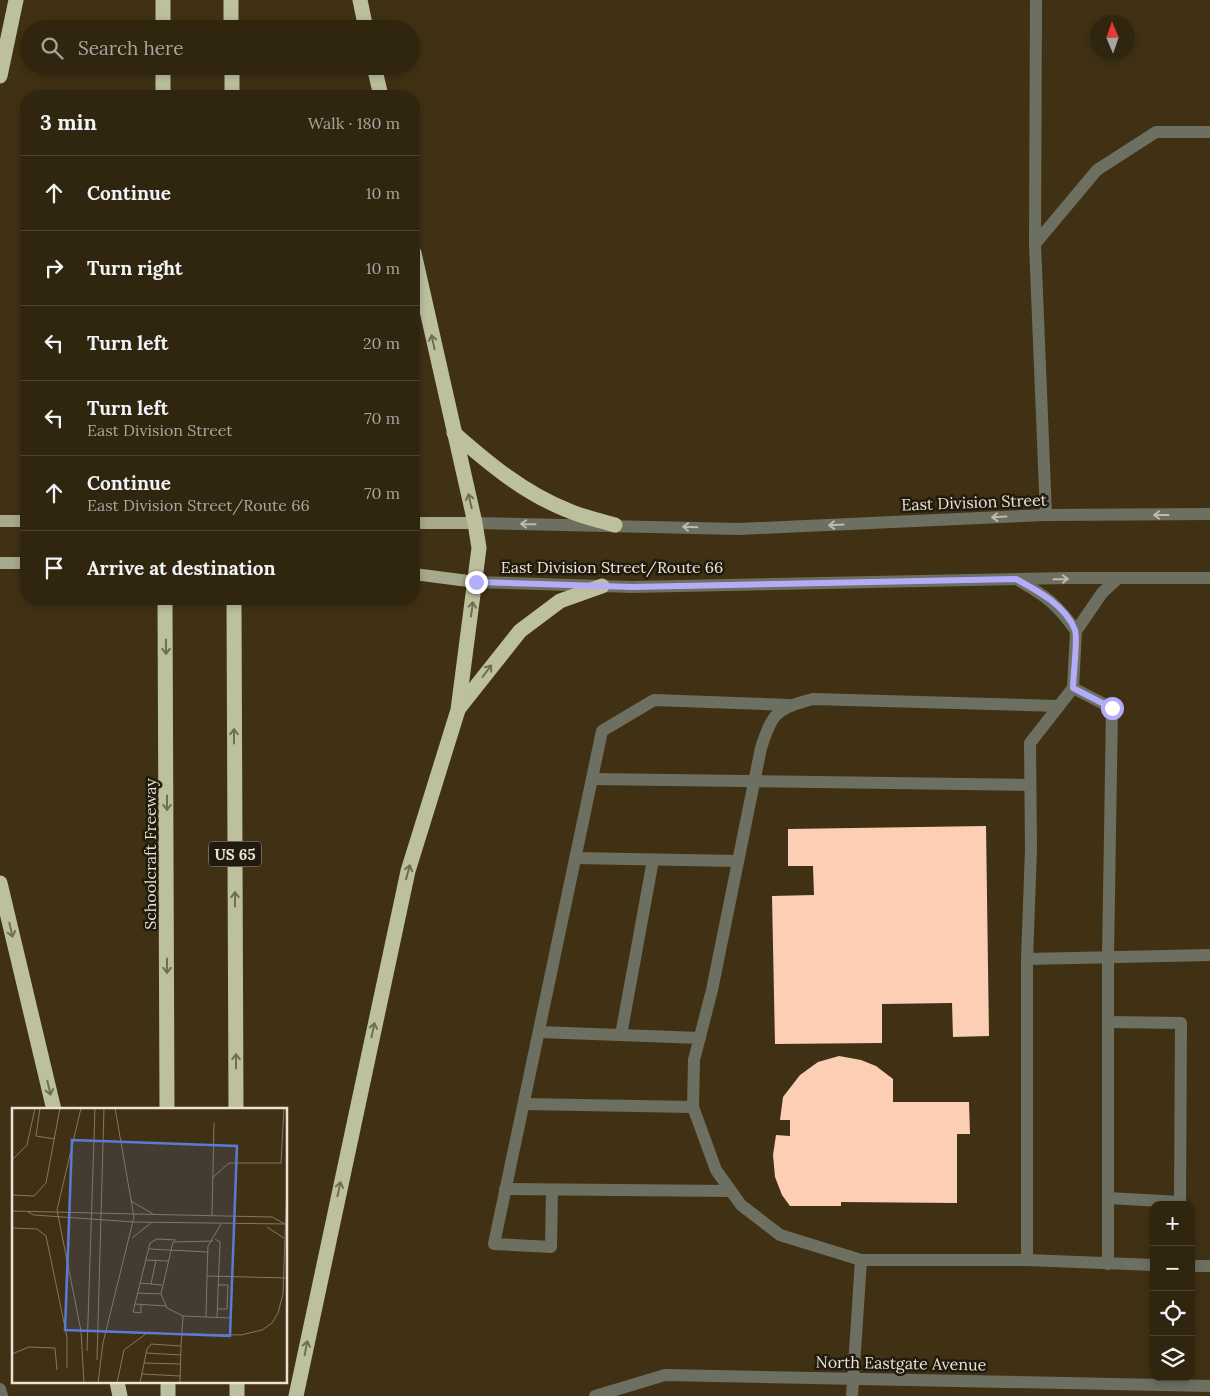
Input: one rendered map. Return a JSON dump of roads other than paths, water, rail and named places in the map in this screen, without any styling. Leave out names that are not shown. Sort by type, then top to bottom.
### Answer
[{"type":"highway","points":[[0,76],[16,0]]},
{"type":"highway","points":[[162,0],[163,20]]},
{"type":"highway","points":[[231,0],[231,20]]},
{"type":"highway","points":[[360,0],[364,20]]},
{"type":"highway","points":[[163,75],[163,90]]},
{"type":"highway","points":[[232,75],[232,90]]},
{"type":"highway","points":[[376,75],[380,90]]},
{"type":"highway","points":[[296,1396],[408,871],[458,710],[476,582],[479,548],[475,524],[420,280]]},
{"type":"highway","points":[[454,433],[493,468],[529,491],[567,510],[615,525]]},
{"type":"highway","points":[[458,710],[520,631],[560,601],[602,586]]},
{"type":"highway","name":"Schoolcraft Freeway","points":[[165,605],[167,1108]]},
{"type":"highway","name":"US 65","points":[[234,605],[236,1108]]},
{"type":"highway","points":[[0,883],[54,1108]]},
{"type":"main road","points":[[0,521],[20,521]]},
{"type":"main road","points":[[420,523],[475,524]]},
{"type":"main road","points":[[0,563],[20,563]]},
{"type":"main road","name":"East Division Street/Route 66","points":[[420,575],[476,582]]},
{"type":"street","points":[[1036,0],[1035,244],[1046,515]]},
{"type":"street","points":[[1035,244],[1097,170],[1156,132],[1210,132]]},
{"type":"street","name":"East Division Street","points":[[615,525],[739,529],[1046,515],[1210,514]]},
{"type":"street","points":[[475,524],[615,525]]},
{"type":"street","points":[[1027,1260],[1027,959],[1030,743],[1073,688],[1076,631],[1102,593],[1117,578]]},
{"type":"street","points":[[1016,579],[1210,578]]},
{"type":"street","points":[[1016,579],[1047,596],[1062,611],[1076,631]]},
{"type":"street","name":"East Division Street/Route 66","points":[[476,582],[602,586],[1016,579]]},
{"type":"street","points":[[1073,688],[1112,708],[1108,957],[1108,1264]]},
{"type":"street","points":[[552,1190],[552,1247],[494,1244],[602,731],[654,700],[789,705],[813,699],[1059,706]]},
{"type":"street","points":[[789,705],[771,718],[761,748],[694,1060],[693,1107],[716,1170],[741,1205],[780,1234],[861,1260],[1027,1260],[1150,1265]]},
{"type":"street","points":[[592,779],[1030,785]]},
{"type":"street","points":[[576,858],[738,861]]},
{"type":"street","points":[[621,1035],[652,860]]},
{"type":"street","points":[[1027,959],[1210,955]]},
{"type":"street","points":[[1108,1022],[1181,1023],[1180,1202],[1108,1198]]},
{"type":"street","points":[[539,1032],[700,1038]]},
{"type":"street","points":[[524,1104],[693,1107]]},
{"type":"street","points":[[505,1188],[552,1190],[730,1190]]},
{"type":"street","points":[[852,1396],[851,1378],[861,1260]]},
{"type":"street","points":[[1195,1266],[1210,1266]]},
{"type":"street","name":"North Eastgate Avenue","points":[[595,1396],[665,1375],[1210,1386]]},
{"type":"street","points":[[0,1389],[2,1396]]}]
